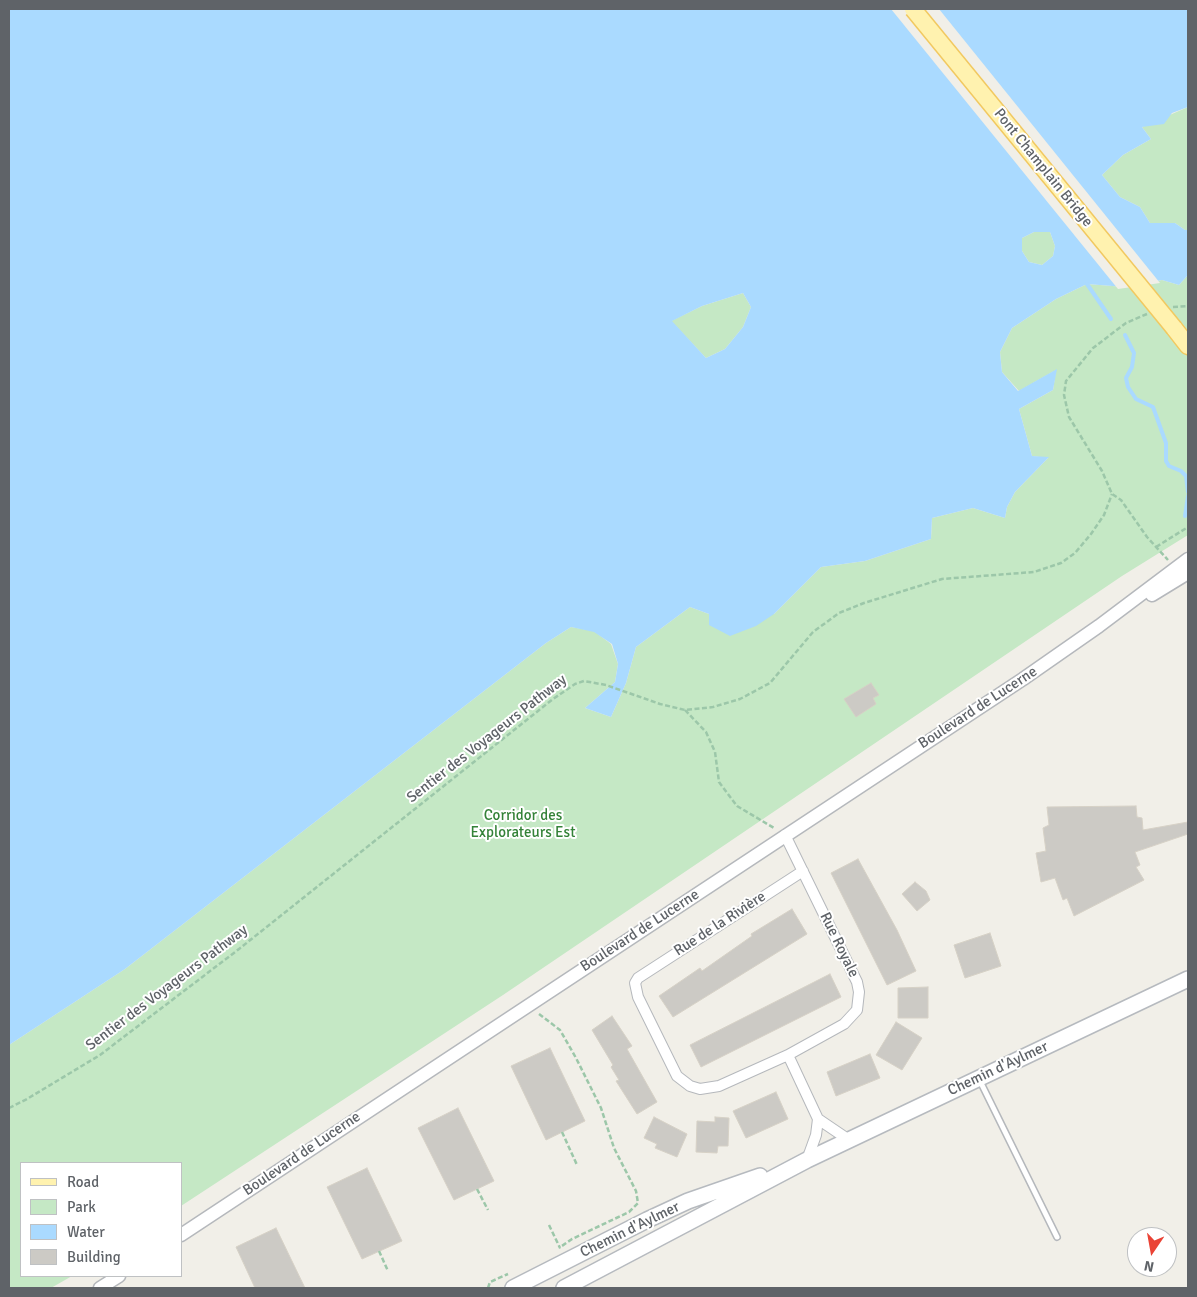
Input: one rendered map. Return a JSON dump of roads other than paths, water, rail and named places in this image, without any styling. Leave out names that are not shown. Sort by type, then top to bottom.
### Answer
[{"type":"main road","name":"Pont Champlain Bridge","points":[[913,9],[1188,346]]},
{"type":"main road","name":"Chemin d'Aylmer","points":[[564,1288],[807,1160],[1188,979]]},
{"type":"main road","name":"Chemin d'Aylmer","points":[[513,1288],[688,1201],[807,1160]]},
{"type":"main road","points":[[572,1288],[591,1274]]},
{"type":"street","name":"Boulevard de Lucerne","points":[[182,1234],[1023,679],[1182,571],[1188,559]]},
{"type":"street","name":"Rue Royale","points":[[638,978],[635,983],[638,997],[677,1076],[690,1086],[700,1089],[719,1086],[788,1055],[844,1024],[857,1010],[859,1000],[857,982],[785,835]]},
{"type":"street","name":"Rue de la Rivière","points":[[638,978],[803,871]]},
{"type":"street","points":[[788,1055],[818,1119],[848,1140]]},
{"type":"street","points":[[807,1160],[816,1135],[818,1119]]},
{"type":"street","points":[[100,1288],[117,1277]]},
{"type":"lane","points":[[979,1078],[1058,1237]]},
{"type":"water","points":[[9,9],[1188,9],[1188,107],[1172,113],[1164,124],[1142,127],[1151,139],[1123,155],[1102,175],[1120,197],[1140,207],[1150,223],[1175,223],[1188,230],[1188,275],[1179,285],[1162,280],[1125,287],[1087,284],[1056,299],[1012,328],[1000,352],[1002,372],[1018,391],[1057,369],[1053,390],[1019,409],[1032,456],[1049,457],[1015,492],[1007,507],[1005,518],[973,508],[932,518],[931,539],[865,561],[821,567],[774,614],[756,626],[730,636],[709,625],[709,614],[690,607],[636,647],[626,683],[611,717],[585,708],[615,682],[618,664],[612,644],[594,632],[571,627],[546,643],[125,969],[9,1045]],"holes":[[[1034,232],[1050,232],[1055,246],[1053,256],[1042,265],[1029,262],[1022,251],[1022,238]],[[743,293],[751,307],[743,327],[725,349],[706,358],[672,321],[702,306]]]},
{"type":"waterway","points":[[1087,284],[1111,319]]},
{"type":"waterway","points":[[1125,335],[1134,353],[1132,367],[1126,378],[1128,387],[1136,399],[1153,407],[1166,443],[1166,461],[1169,466],[1181,471],[1186,476],[1188,492]]},
{"type":"waterway","points":[[1185,516],[1188,496]]},
{"type":"park label","name":"Corridor des Explorateurs Est","points":[[523,824]]}]
